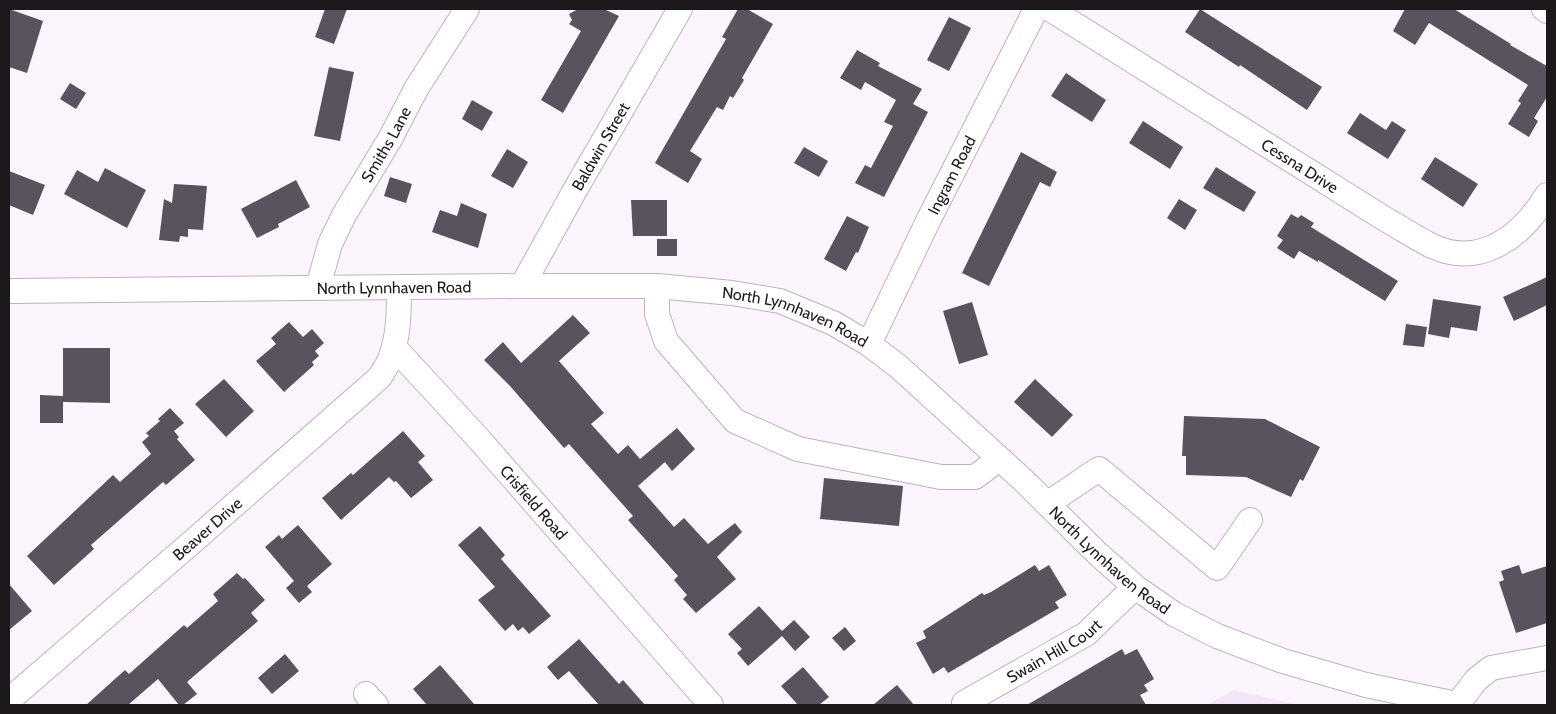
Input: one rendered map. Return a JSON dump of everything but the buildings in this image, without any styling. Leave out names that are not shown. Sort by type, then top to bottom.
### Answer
[{"type":"street","name":"Smiths Lane","points":[[318,287],[330,244],[344,215],[390,139],[416,89],[467,9]]},
{"type":"street","name":"Baldwin Street","points":[[522,286],[574,190],[680,9]]},
{"type":"street","name":"Ingram Road","points":[[869,344],[929,219],[1036,9]]},
{"type":"street","name":"Cessna Drive","points":[[1050,9],[1385,219],[1433,247],[1457,253],[1478,252],[1493,248],[1525,226],[1547,195]]},
{"type":"street","name":"North Lynnhaven Road","points":[[9,291],[318,287],[657,286],[732,293],[780,301],[832,323],[869,344],[899,366],[1097,553],[1136,587],[1174,614],[1217,636],[1282,661],[1373,687],[1459,705]]},
{"type":"street","points":[[657,286],[657,314],[666,341],[735,421],[798,449],[941,477],[974,477],[999,459]]},
{"type":"street","points":[[394,347],[399,308],[399,287]]},
{"type":"street","name":"Beaver Drive","points":[[9,700],[184,550],[380,377],[390,361],[394,347]]},
{"type":"street","name":"Crisfield Road","points":[[394,347],[477,437],[711,705]]},
{"type":"street","points":[[1047,504],[1099,469],[1217,568],[1250,520]]},
{"type":"street","name":"Swain Hill Court","points":[[964,703],[1086,634],[1136,587]]},
{"type":"street","points":[[1459,705],[1476,680],[1491,668],[1547,658]]},
{"type":"shaded area","points":[[1234,690],[1300,705],[1207,705]]}]
